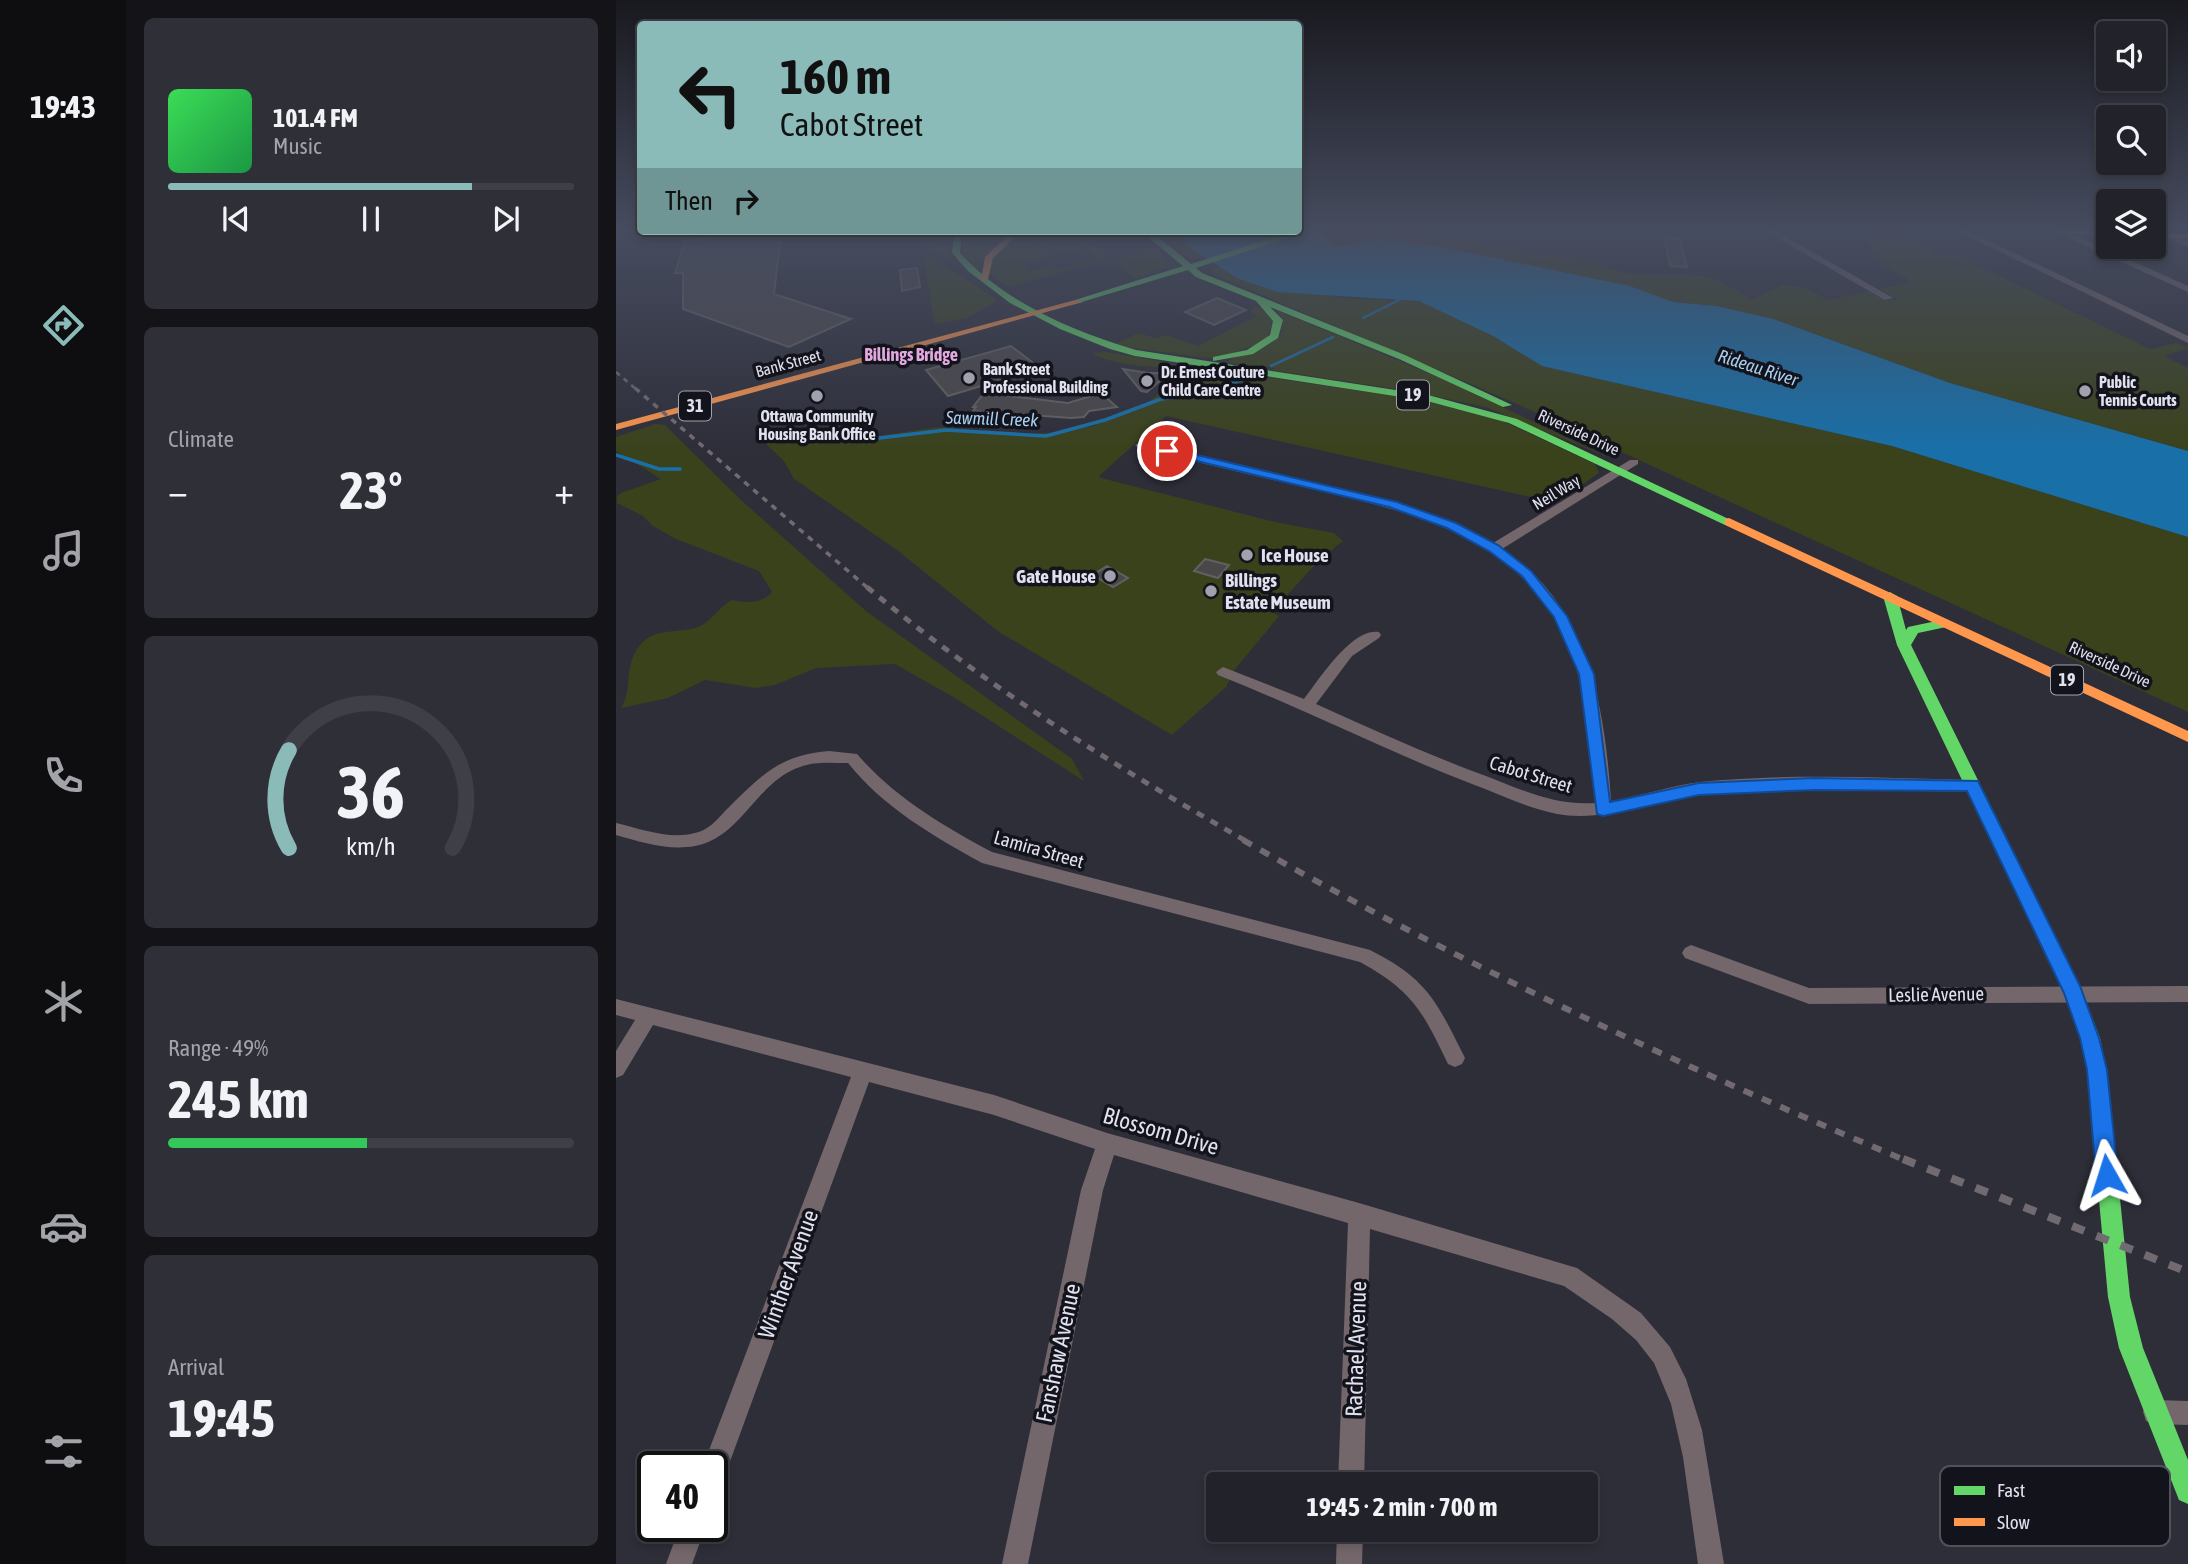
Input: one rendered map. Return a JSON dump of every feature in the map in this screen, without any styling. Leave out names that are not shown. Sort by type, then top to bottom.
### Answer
[{"type":"main road","points":[[977,321],[1000,304]]},
{"type":"main road","name":"Riverside Drive","points":[[1024,304],[1059,328],[1100,346],[1462,404],[1513,421],[1628,467]]},
{"type":"main road","name":"Bank Street","points":[[616,416],[977,321],[1060,304]]},
{"type":"main road","points":[[1192,361],[1232,357],[1270,343],[1279,329],[1279,320],[1262,304]]},
{"type":"main road","name":"Riverside Drive","points":[[1265,304],[1402,357],[1628,467],[1895,591],[2188,719]]},
{"type":"main road","name":"Bank Street","points":[[616,426],[1002,323],[1034,310]]},
{"type":"main road","points":[[1002,323],[1036,322],[1059,328]]},
{"type":"main road","points":[[1895,591],[1905,645],[2073,992],[2090,1038],[2119,1297],[2131,1348],[2188,1491]]},
{"type":"main road","name":"Riverside Drive","points":[[1895,591],[1946,623],[2188,737]]},
{"type":"main road","points":[[1905,645],[1913,629],[1946,623]]},
{"type":"street","points":[[2111,304],[2188,341]]},
{"type":"street","points":[[1141,445],[1393,504],[1452,525],[1494,548],[1544,592],[1560,616],[1586,674],[1603,809]]},
{"type":"street","name":"Neil Way","points":[[1494,548],[1628,467]]},
{"type":"street","points":[[1307,706],[1347,653],[1374,635]]},
{"type":"street","name":"Cabot Street","points":[[1223,672],[1460,774],[1544,804],[1567,809],[1603,809],[1699,789],[1814,784],[1973,786]]},
{"type":"street","name":"Lamira Street","points":[[616,829],[672,841],[697,840],[716,831],[779,768],[817,755],[852,758],[865,776],[955,840],[988,858],[1364,955],[1402,974],[1423,995],[1455,1058]]},
{"type":"street","name":"Leslie Avenue","points":[[1691,953],[1809,996],[2073,992],[2188,994]]},
{"type":"street","name":"Blossom Drive","points":[[616,1007],[994,1105],[1107,1143],[1569,1276],[1620,1309],[1663,1357],[1688,1421],[1711,1564]]},
{"type":"street","points":[[616,1069],[648,1016]]},
{"type":"street","name":"Winther Avenue","points":[[721,1451],[863,1072]]},
{"type":"street","name":"Fanshaw Avenue","points":[[1014,1564],[1092,1190],[1107,1143]]},
{"type":"street","name":"Rachael Avenue","points":[[1351,1472],[1359,1214]]},
{"type":"street","points":[[2155,1412],[2188,1413]]},
{"type":"street","points":[[679,1564],[687,1542]]},
{"type":"street","points":[[1349,1564],[1350,1542]]},
{"type":"green space","points":[[932,304],[992,304],[967,318],[935,324]]},
{"type":"green space","points":[[1284,304],[1425,304],[1493,336],[1542,366],[1892,446],[2188,537],[2188,712],[1506,399]]},
{"type":"green space","points":[[1695,304],[2057,304],[2150,349],[2177,343],[2188,348],[2164,356],[2188,368],[2188,451],[1950,383],[1773,319],[1717,306]]},
{"type":"green space","points":[[1256,306],[1274,318],[1266,341],[1226,356],[1208,358],[1116,344],[1138,333],[1156,338],[1166,335],[1198,346],[1258,315],[1249,312]]},
{"type":"green space","points":[[1276,310],[1443,379],[1612,459],[1486,407],[1409,391],[1272,370],[1275,368],[1265,366],[1261,369],[1226,362],[1281,334],[1283,319]]},
{"type":"green space","points":[[1107,352],[1174,364],[1158,367],[1133,365],[1108,360],[1092,353]]},
{"type":"green space","name":"Billings Estate Museum","points":[[1191,366],[1421,400],[1500,420],[1595,464],[1599,473],[1557,502],[1553,502],[1166,416],[1099,476],[1275,522],[1334,533],[1343,541],[1320,559],[1272,612],[1279,616],[1235,669],[1226,687],[1172,735],[999,632],[897,550],[794,479],[784,461],[764,442],[769,438],[821,434],[871,437],[938,427],[1032,434],[1093,426],[1143,407]]},
{"type":"green space","points":[[655,424],[665,425],[741,500],[866,611],[1072,759],[1084,781],[955,698],[895,664],[816,668],[775,685],[756,688],[705,680],[668,698],[621,708],[626,696],[632,660],[646,639],[664,632],[693,629],[702,625],[732,600],[754,602],[764,599],[772,592],[759,571],[676,539],[653,526],[643,516],[617,503],[617,496],[621,493],[661,479],[616,451],[616,437]]},
{"type":"water","name":"Rideau River","points":[[1425,304],[1695,304],[1717,306],[1773,319],[1950,383],[2188,451],[2188,537],[1892,446],[1542,366],[1493,336]]},
{"type":"building","points":[[683,304],[805,304],[851,319],[789,347],[683,309]]},
{"type":"building","points":[[1203,304],[1231,304],[1246,310],[1214,325],[1185,312]]},
{"type":"building","name":"Bank Street Professional Building","points":[[1011,346],[1040,368],[948,396],[926,370]]},
{"type":"building","name":"Dr. Ernest Couture Child Care Centre","points":[[1123,369],[1169,373],[1147,392],[1141,391]]},
{"type":"building","points":[[984,393],[1068,403],[1101,393],[1117,407],[1089,411],[1084,417],[1071,418],[973,411]]},
{"type":"building","points":[[1205,559],[1229,565],[1218,578],[1194,571]]},
{"type":"building","name":"Gate House","points":[[1107,566],[1128,578],[1113,587],[1093,575]]},
{"type":"waterway","name":"Sawmill Creek","points":[[1363,318],[1391,304]]},
{"type":"waterway","name":"Sawmill Creek","points":[[1271,366],[1333,337]]},
{"type":"waterway","name":"Sawmill Creek","points":[[1210,390],[1249,378]]},
{"type":"waterway","name":"Sawmill Creek","points":[[769,438],[855,441],[946,430],[1046,436],[1105,420],[1161,399],[1189,396],[1215,388]]},
{"type":"waterway","name":"Sawmill Creek","points":[[616,455],[659,469],[680,469]]},
{"type":"railway","points":[[616,372],[637,390]]},
{"type":"railway","points":[[635,388],[869,589]]},
{"type":"railway","points":[[867,587],[911,623],[1051,723],[1246,841]]},
{"type":"railway","points":[[1243,840],[1405,928],[1570,1011],[1907,1161]]},
{"type":"railway","points":[[1903,1159],[2188,1272]]},
{"type":"traffic: fast","points":[[1018,304],[1089,338],[1135,353],[1428,398],[1513,421],[1729,522]]},
{"type":"traffic: fast","points":[[1217,359],[1250,352],[1275,336],[1278,320],[1262,304]]},
{"type":"traffic: fast","points":[[1271,304],[1402,357],[1507,405]]},
{"type":"traffic: fast","points":[[1890,596],[1904,645],[2073,992],[2090,1038],[2097,1071],[2119,1297],[2131,1348],[2188,1491]]},
{"type":"traffic: fast","points":[[1904,645],[1913,630],[1946,623]]},
{"type":"traffic: slow","points":[[616,427],[1071,304]]},
{"type":"traffic: slow","points":[[1729,522],[2188,737]]},
{"type":"place","name":"Bank Street Professional Building","points":[[969,378]]},
{"type":"place","name":"Dr. Ernest Couture Child Care Centre","points":[[1147,381]]},
{"type":"place","name":"Public Tennis Courts","points":[[2085,391]]},
{"type":"place","name":"Ottawa Community Housing Bank Office","points":[[817,396]]},
{"type":"place","name":"Ice House","points":[[1247,555]]},
{"type":"place","name":"Gate House","points":[[1110,576]]},
{"type":"place","name":"Billings Estate Museum","points":[[1211,591]]},
{"type":"district","name":"Billings Bridge","points":[[911,355]]},
{"type":"route","points":[[1167,451],[1393,504],[1452,525],[1494,548],[1527,574],[1544,592],[1560,616],[1586,674],[1602,782],[1603,809],[1699,789],[1814,784],[1973,786],[2073,992],[2090,1038],[2097,1070],[2107,1175]]}]
